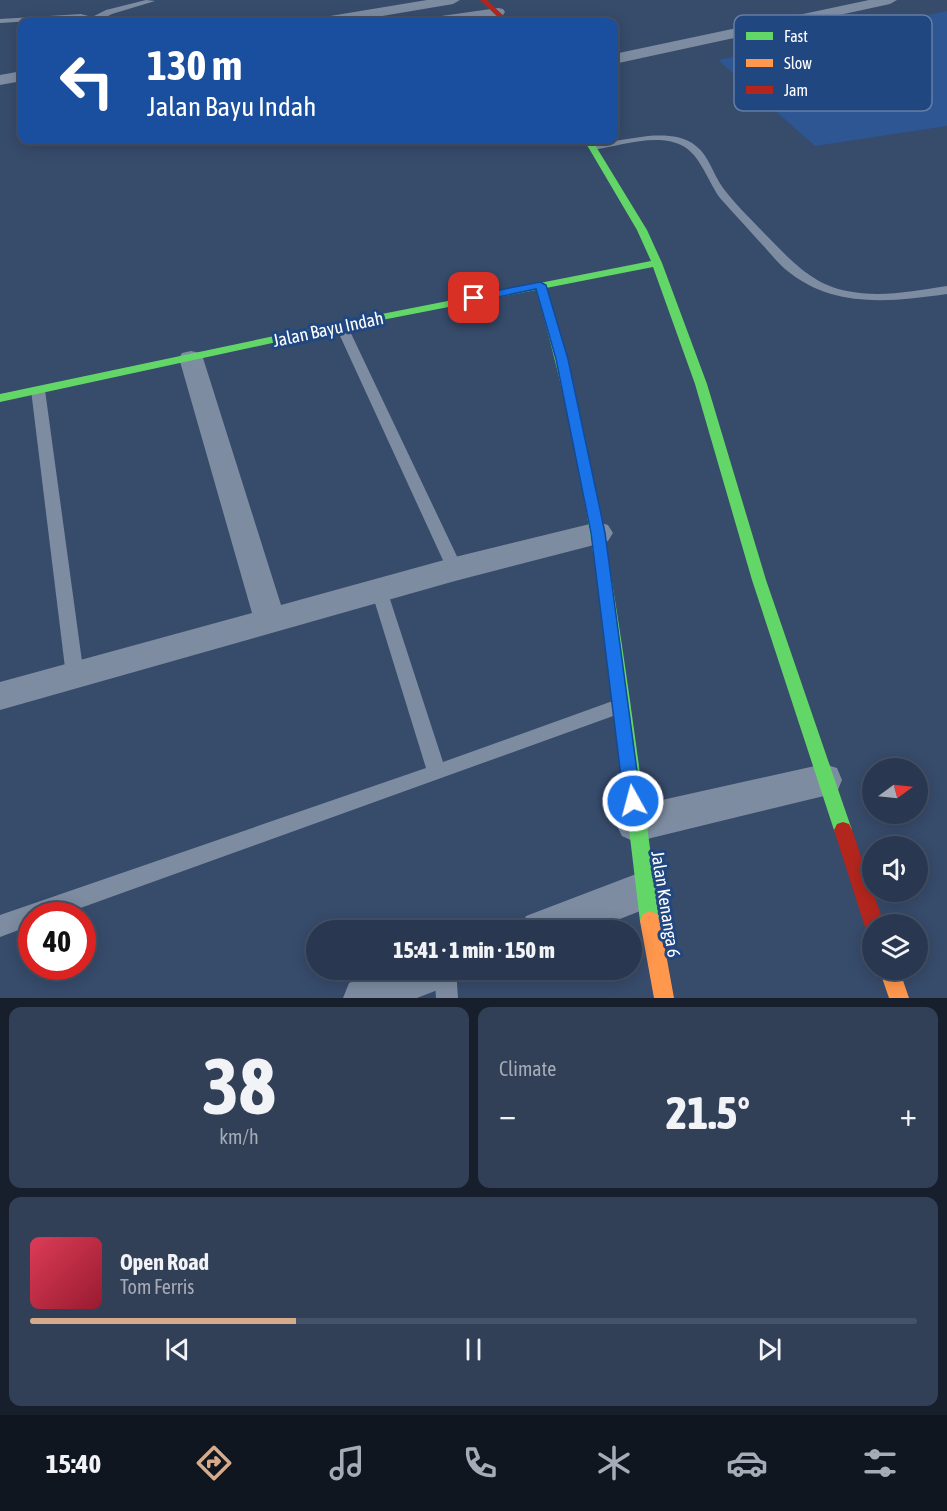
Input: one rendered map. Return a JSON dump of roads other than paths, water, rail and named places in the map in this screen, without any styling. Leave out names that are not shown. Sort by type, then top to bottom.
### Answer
[{"type":"street","points":[[347,18],[453,0]]},
{"type":"street","points":[[483,0],[503,17]]},
{"type":"street","points":[[820,15],[890,0]]},
{"type":"street","points":[[618,58],[734,33]]},
{"type":"street","points":[[0,80],[18,77]]},
{"type":"street","points":[[591,144],[623,195],[657,263],[701,384],[759,580],[871,914]]},
{"type":"street","name":"Jalan Bayu Indah","points":[[0,398],[341,325],[657,263]]},
{"type":"street","name":"Jalan Kenanga 6","points":[[540,285],[562,359],[598,533],[644,890],[664,998]]},
{"type":"street","points":[[191,358],[270,620]]},
{"type":"street","points":[[0,696],[454,569],[598,533]]},
{"type":"street","points":[[635,824],[824,780]]},
{"type":"street","points":[[566,920],[644,890]]},
{"type":"street","points":[[364,998],[410,980]]},
{"type":"street","points":[[893,980],[899,998]]},
{"type":"lane","points":[[101,18],[109,12],[151,1]]},
{"type":"lane","points":[[36,18],[81,16],[87,18]]},
{"type":"lane","points":[[0,21],[18,20]]},
{"type":"lane","points":[[618,141],[656,139],[679,141],[688,145],[696,151],[714,183],[790,267],[816,285],[833,292],[873,298],[901,297],[947,290]]},
{"type":"lane","points":[[341,325],[454,569]]},
{"type":"lane","points":[[38,390],[75,676]]},
{"type":"lane","points":[[379,590],[437,773]]},
{"type":"lane","points":[[0,926],[621,706]]},
{"type":"lane","points":[[446,980],[447,998]]}]
